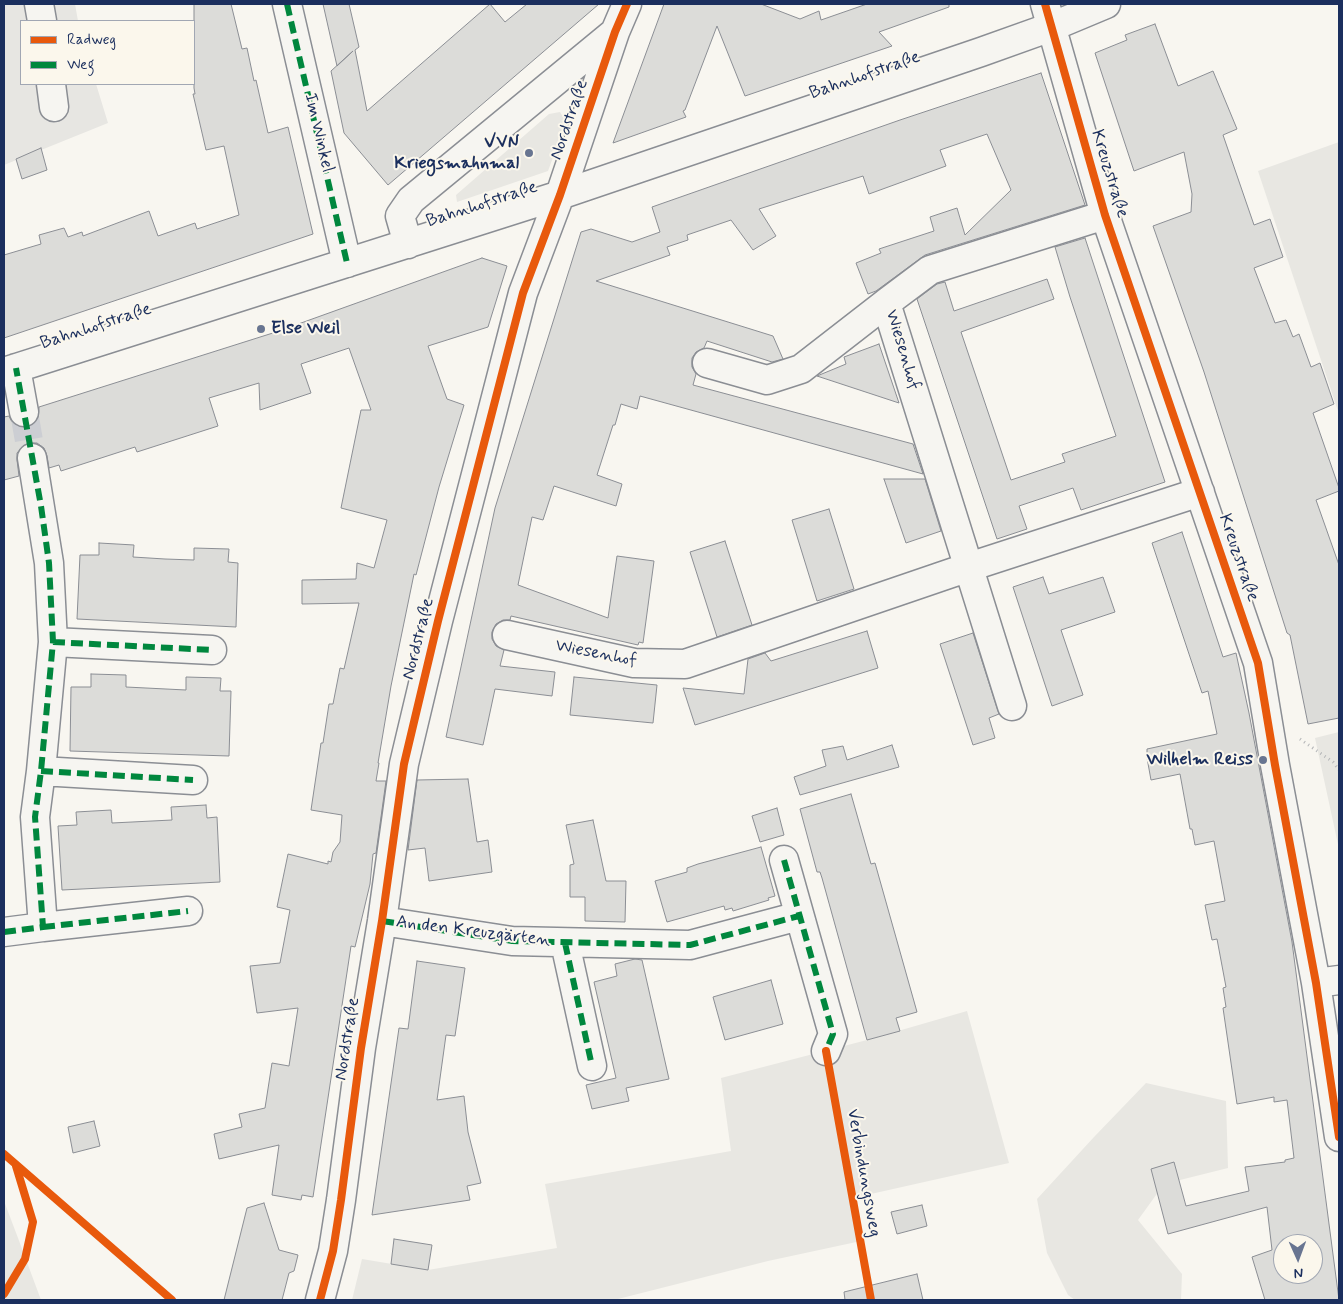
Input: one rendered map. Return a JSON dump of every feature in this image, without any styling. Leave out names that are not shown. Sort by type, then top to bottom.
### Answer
[{"type":"street","points":[[39,4],[42,20]]},
{"type":"street","name":"Im Winkel","points":[[287,4],[347,263]]},
{"type":"street","name":"Nordstraße","points":[[320,1300],[333,1251],[340,1209],[361,1048],[382,920],[404,764],[438,621],[523,293],[560,196],[627,4]]},
{"type":"street","name":"Bahnhofstraße","points":[[10,370],[560,196],[1048,15],[1106,4]]},
{"type":"street","name":"Kreuzstraße","points":[[1048,15],[1105,215],[1258,663],[1267,715],[1328,981],[1339,1137]]},
{"type":"street","name":"Bahnhofstraße","points":[[408,244],[400,216],[411,200],[616,32]]},
{"type":"street","name":"Wiesenhof","points":[[1012,706],[886,303],[930,270],[1105,215]]},
{"type":"street","points":[[707,363],[768,380],[801,369],[886,303]]},
{"type":"street","points":[[10,370],[24,412]]},
{"type":"street","points":[[32,458],[49,563],[53,642],[35,817],[43,927]]},
{"type":"street","name":"Wiesenhof","points":[[507,635],[634,663],[686,664],[969,567],[1200,492]]},
{"type":"street","points":[[53,642],[212,650]]},
{"type":"street","points":[[41,771],[193,780]]},
{"type":"street","points":[[784,860],[833,1034],[826,1051]]},
{"type":"street","points":[[4,932],[188,910]]},
{"type":"street","name":"An den Kreuzgärten","points":[[382,920],[512,941],[690,945],[799,916]]},
{"type":"street","name":"An den Kreuzgärten","points":[[564,943],[592,1066]]},
{"type":"path","points":[[1267,715],[1333,762],[1339,770]]},
{"type":"shaded area","points":[[4,4],[75,4],[78,20],[20,20],[20,85],[96,85],[108,123],[4,165]]},
{"type":"shaded area","points":[[560,112],[566,122],[548,171],[457,202],[456,195],[549,114]]},
{"type":"shaded area","points":[[1339,142],[1339,414],[1258,171]]},
{"type":"shaded area","points":[[1339,732],[1339,849],[1315,738]]},
{"type":"shaded area","points":[[967,1011],[1009,1163],[853,1198],[861,1241],[768,1261],[614,1300],[352,1300],[362,1259],[428,1270],[557,1248],[545,1184],[731,1151],[721,1078],[867,1040]]},
{"type":"shaded area","points":[[1146,1083],[1226,1101],[1228,1168],[1164,1184],[1138,1220],[1182,1274],[1181,1300],[1075,1300],[1068,1295],[1047,1253],[1037,1199]]},
{"type":"shaded area","points":[[4,1201],[18,1238],[41,1300],[4,1300]]},
{"type":"building","points":[[194,4],[231,4],[242,49],[247,48],[268,133],[288,127],[313,234],[4,338],[4,255],[41,244],[39,235],[64,228],[68,237],[82,232],[83,236],[149,211],[158,236],[195,223],[197,229],[239,215],[224,146],[206,150],[193,94],[195,94]]},
{"type":"building","points":[[323,4],[349,4],[359,47],[355,50],[367,111],[490,4],[505,22],[527,4],[599,4],[388,185],[344,133],[331,71],[337,66]]},
{"type":"building","points":[[664,4],[761,4],[800,19],[819,11],[821,20],[867,4],[949,4],[949,7],[879,32],[892,46],[745,96],[717,26],[683,111],[686,117],[613,143]]},
{"type":"building","points":[[1155,24],[1178,86],[1213,71],[1237,129],[1223,135],[1254,225],[1270,219],[1283,257],[1254,268],[1275,323],[1286,320],[1293,337],[1299,334],[1311,367],[1320,363],[1334,404],[1313,413],[1339,488],[1339,491],[1316,500],[1339,565],[1339,718],[1308,724],[1290,635],[1287,633],[1204,372],[1153,226],[1191,212],[1192,194],[1184,152],[1134,171],[1095,53],[1127,40],[1125,35]]},
{"type":"building","points":[[1041,73],[1085,205],[925,255],[876,291],[868,294],[856,263],[881,253],[879,249],[934,231],[930,217],[957,208],[965,235],[1011,190],[987,134],[940,150],[946,166],[869,194],[863,176],[759,209],[776,236],[753,250],[731,220],[687,235],[688,240],[667,247],[670,255],[596,281],[773,336],[783,359],[772,362],[707,341],[704,348],[696,352],[692,358],[692,367],[696,374],[693,385],[913,444],[923,474],[640,396],[637,409],[621,404],[597,475],[622,484],[616,506],[554,486],[543,520],[532,517],[518,585],[608,618],[617,556],[654,561],[643,643],[639,642],[638,645],[511,616],[510,620],[503,620],[496,624],[492,632],[492,639],[496,646],[504,650],[500,666],[555,672],[552,696],[495,689],[483,745],[446,737],[495,508],[581,232],[591,229],[632,242],[660,232],[652,207]]},
{"type":"building","points":[[41,148],[47,170],[22,179],[16,159]]},
{"type":"building","points":[[1085,238],[1165,482],[1081,510],[1073,488],[1019,506],[1027,529],[997,539],[917,299],[937,284],[945,282],[954,311],[1047,279],[1054,299],[961,332],[1011,480],[1065,462],[1062,454],[1116,436],[1055,247]]},
{"type":"building","points":[[482,258],[507,266],[488,327],[428,346],[447,399],[464,405],[439,487],[416,575],[414,574],[391,686],[376,781],[386,781],[376,853],[373,854],[370,884],[355,947],[351,946],[313,1197],[302,1195],[301,1200],[272,1195],[279,1145],[219,1159],[214,1134],[242,1127],[239,1114],[265,1108],[272,1063],[289,1066],[298,1008],[257,1013],[250,966],[280,963],[290,910],[277,907],[288,854],[328,864],[328,861],[331,862],[333,852],[340,842],[342,815],[311,810],[329,704],[333,704],[340,668],[344,669],[359,603],[302,604],[302,580],[356,579],[357,563],[374,568],[387,520],[341,508],[361,410],[371,410],[349,348],[301,364],[311,393],[260,410],[259,383],[209,398],[218,426],[137,452],[135,447],[61,471],[59,465],[49,468],[44,448],[37,443],[30,443],[23,446],[17,453],[19,476],[4,480],[4,417],[9,416],[12,422],[18,426],[27,427],[34,424],[38,418],[39,407],[276,332]]},
{"type":"building","points":[[879,344],[899,403],[817,376],[846,364],[844,357]]},
{"type":"building","points":[[884,479],[925,479],[941,531],[906,543]]},
{"type":"building","points":[[829,509],[854,589],[817,601],[792,520]]},
{"type":"building","points":[[1182,532],[1223,657],[1236,653],[1249,713],[1292,942],[1339,1300],[1265,1300],[1252,1257],[1272,1250],[1267,1207],[1168,1234],[1151,1169],[1174,1162],[1186,1206],[1249,1191],[1245,1167],[1285,1162],[1285,1160],[1294,1158],[1287,1100],[1274,1102],[1274,1097],[1237,1104],[1223,1008],[1226,1007],[1223,988],[1226,987],[1217,939],[1212,940],[1205,905],[1225,901],[1214,841],[1195,845],[1192,829],[1190,829],[1180,774],[1151,780],[1147,749],[1217,734],[1208,691],[1202,693],[1152,543]]},
{"type":"building","points":[[725,541],[752,625],[717,637],[690,552]]},
{"type":"building","points":[[99,543],[134,545],[133,557],[165,559],[194,560],[194,548],[229,549],[228,562],[238,563],[236,627],[77,619],[80,555],[99,555]]},
{"type":"building","points":[[1043,577],[1049,594],[1103,577],[1115,612],[1061,630],[1083,695],[1052,706],[1013,587]]},
{"type":"building","points":[[867,631],[878,668],[695,725],[683,688],[744,694],[748,659],[765,653],[771,661]]},
{"type":"building","points":[[973,633],[999,714],[989,718],[995,738],[973,745],[940,644]]},
{"type":"building","points":[[91,674],[126,675],[126,687],[186,690],[186,677],[221,678],[220,691],[231,691],[229,756],[70,751],[71,687],[91,687]]},
{"type":"building","points":[[574,677],[657,685],[653,723],[570,715]]},
{"type":"building","points":[[892,745],[899,767],[800,795],[794,777],[826,766],[822,750],[843,746],[847,760]]},
{"type":"building","points":[[468,779],[477,842],[488,840],[492,872],[429,881],[425,848],[408,850],[417,780]]},
{"type":"building","points":[[851,794],[871,864],[875,863],[917,1012],[896,1018],[900,1031],[867,1040],[822,878],[820,872],[817,872],[800,809]]},
{"type":"building","points":[[206,805],[207,818],[217,817],[220,882],[62,890],[58,826],[77,825],[76,812],[111,810],[112,823],[172,820],[171,807]]},
{"type":"building","points":[[777,808],[784,835],[760,842],[752,816]]},
{"type":"building","points":[[593,820],[606,881],[626,881],[625,922],[585,921],[585,897],[570,897],[570,865],[574,864],[566,825]]},
{"type":"building","points":[[761,847],[775,896],[768,898],[769,900],[733,911],[732,908],[725,910],[724,906],[667,922],[655,881],[687,872],[687,868],[698,864]]},
{"type":"building","points":[[635,959],[642,960],[669,1079],[626,1088],[629,1101],[592,1109],[586,1085],[616,1078],[594,982],[617,976],[615,964]]},
{"type":"building","points":[[417,961],[465,968],[455,1036],[446,1035],[437,1100],[464,1096],[468,1132],[481,1183],[467,1186],[470,1200],[372,1215],[399,1028],[408,1029]]},
{"type":"building","points":[[771,980],[783,1024],[725,1040],[713,997]]},
{"type":"building","points":[[94,1121],[100,1146],[73,1153],[68,1127]]},
{"type":"building","points":[[264,1203],[279,1250],[298,1255],[294,1271],[289,1273],[282,1300],[224,1300],[247,1208]]},
{"type":"building","points":[[922,1205],[927,1226],[897,1234],[891,1212]]},
{"type":"building","points":[[394,1239],[432,1245],[428,1270],[391,1264]]},
{"type":"building","points":[[917,1274],[923,1300],[845,1300],[844,1292]]},
{"type":"tunnel","points":[[24,412],[32,458]]},
{"type":"marked path","points":[[287,4],[347,263]]},
{"type":"marked path","points":[[4,932],[43,927],[35,817],[53,642],[49,563],[41,506],[16,368]]},
{"type":"marked path","points":[[53,642],[212,650]]},
{"type":"marked path","points":[[41,771],[193,780]]},
{"type":"marked path","points":[[784,860],[833,1034],[826,1051]]},
{"type":"marked path","points":[[43,927],[188,911]]},
{"type":"marked path","points":[[382,921],[512,941],[690,945],[799,916]]},
{"type":"marked path","points":[[565,943],[592,1066]]},
{"type":"cycle path","points":[[320,1300],[333,1251],[341,1200],[361,1048],[382,921],[404,764],[438,621],[523,293],[560,195],[615,32],[627,4]]},
{"type":"cycle path","points":[[1045,4],[1105,215],[1258,663],[1316,983],[1339,1137]]},
{"type":"cycle path","name":"Verbindungsweg","points":[[826,1051],[871,1300]]},
{"type":"cycle path","points":[[4,1154],[172,1300]]},
{"type":"cycle path","points":[[4,1294],[25,1259],[33,1222],[16,1166]]},
{"type":"place","name":"VVN Kriegsmahnmal","points":[[529,153]]},
{"type":"place","name":"Else Weil","points":[[261,329]]},
{"type":"place","name":"Wilhelm Reiss","points":[[1263,760]]}]
